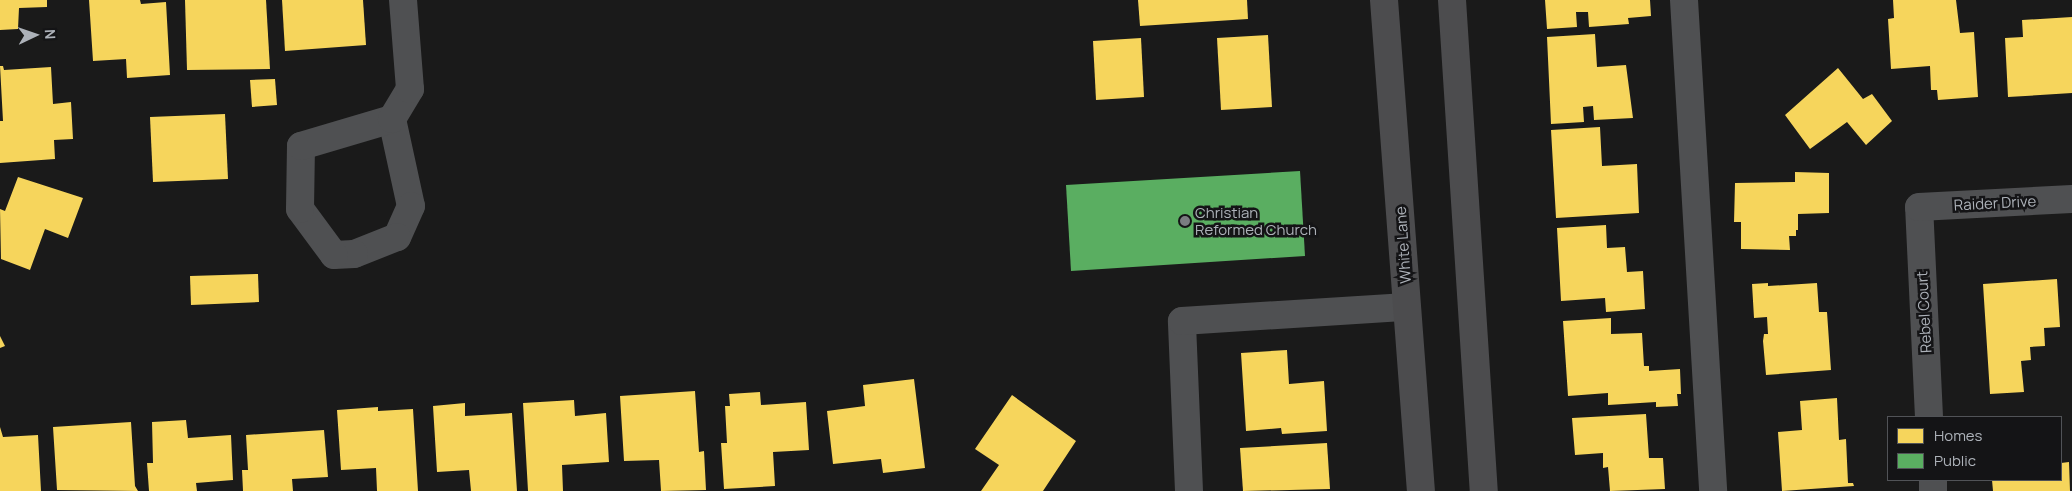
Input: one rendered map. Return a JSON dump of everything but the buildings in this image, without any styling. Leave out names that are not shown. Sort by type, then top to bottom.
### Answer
[{"type":"main road","name":"White Lane","points":[[1384,0],[1421,491]]},
{"type":"main road","points":[[1452,0],[1484,491]]},
{"type":"street","points":[[392,118],[411,206],[398,238],[354,254],[334,256],[300,209],[301,146],[392,118],[410,89],[403,0]]},
{"type":"street","points":[[1684,0],[1713,491]]},
{"type":"street","name":"Raider Drive","points":[[1919,207],[2072,199]]},
{"type":"street","name":"Rebel Court","points":[[1919,207],[1929,416]]},
{"type":"street","points":[[1189,491],[1182,321],[1407,306]]},
{"type":"place","name":"Christian Reformed Church","points":[[1185,221]]}]
